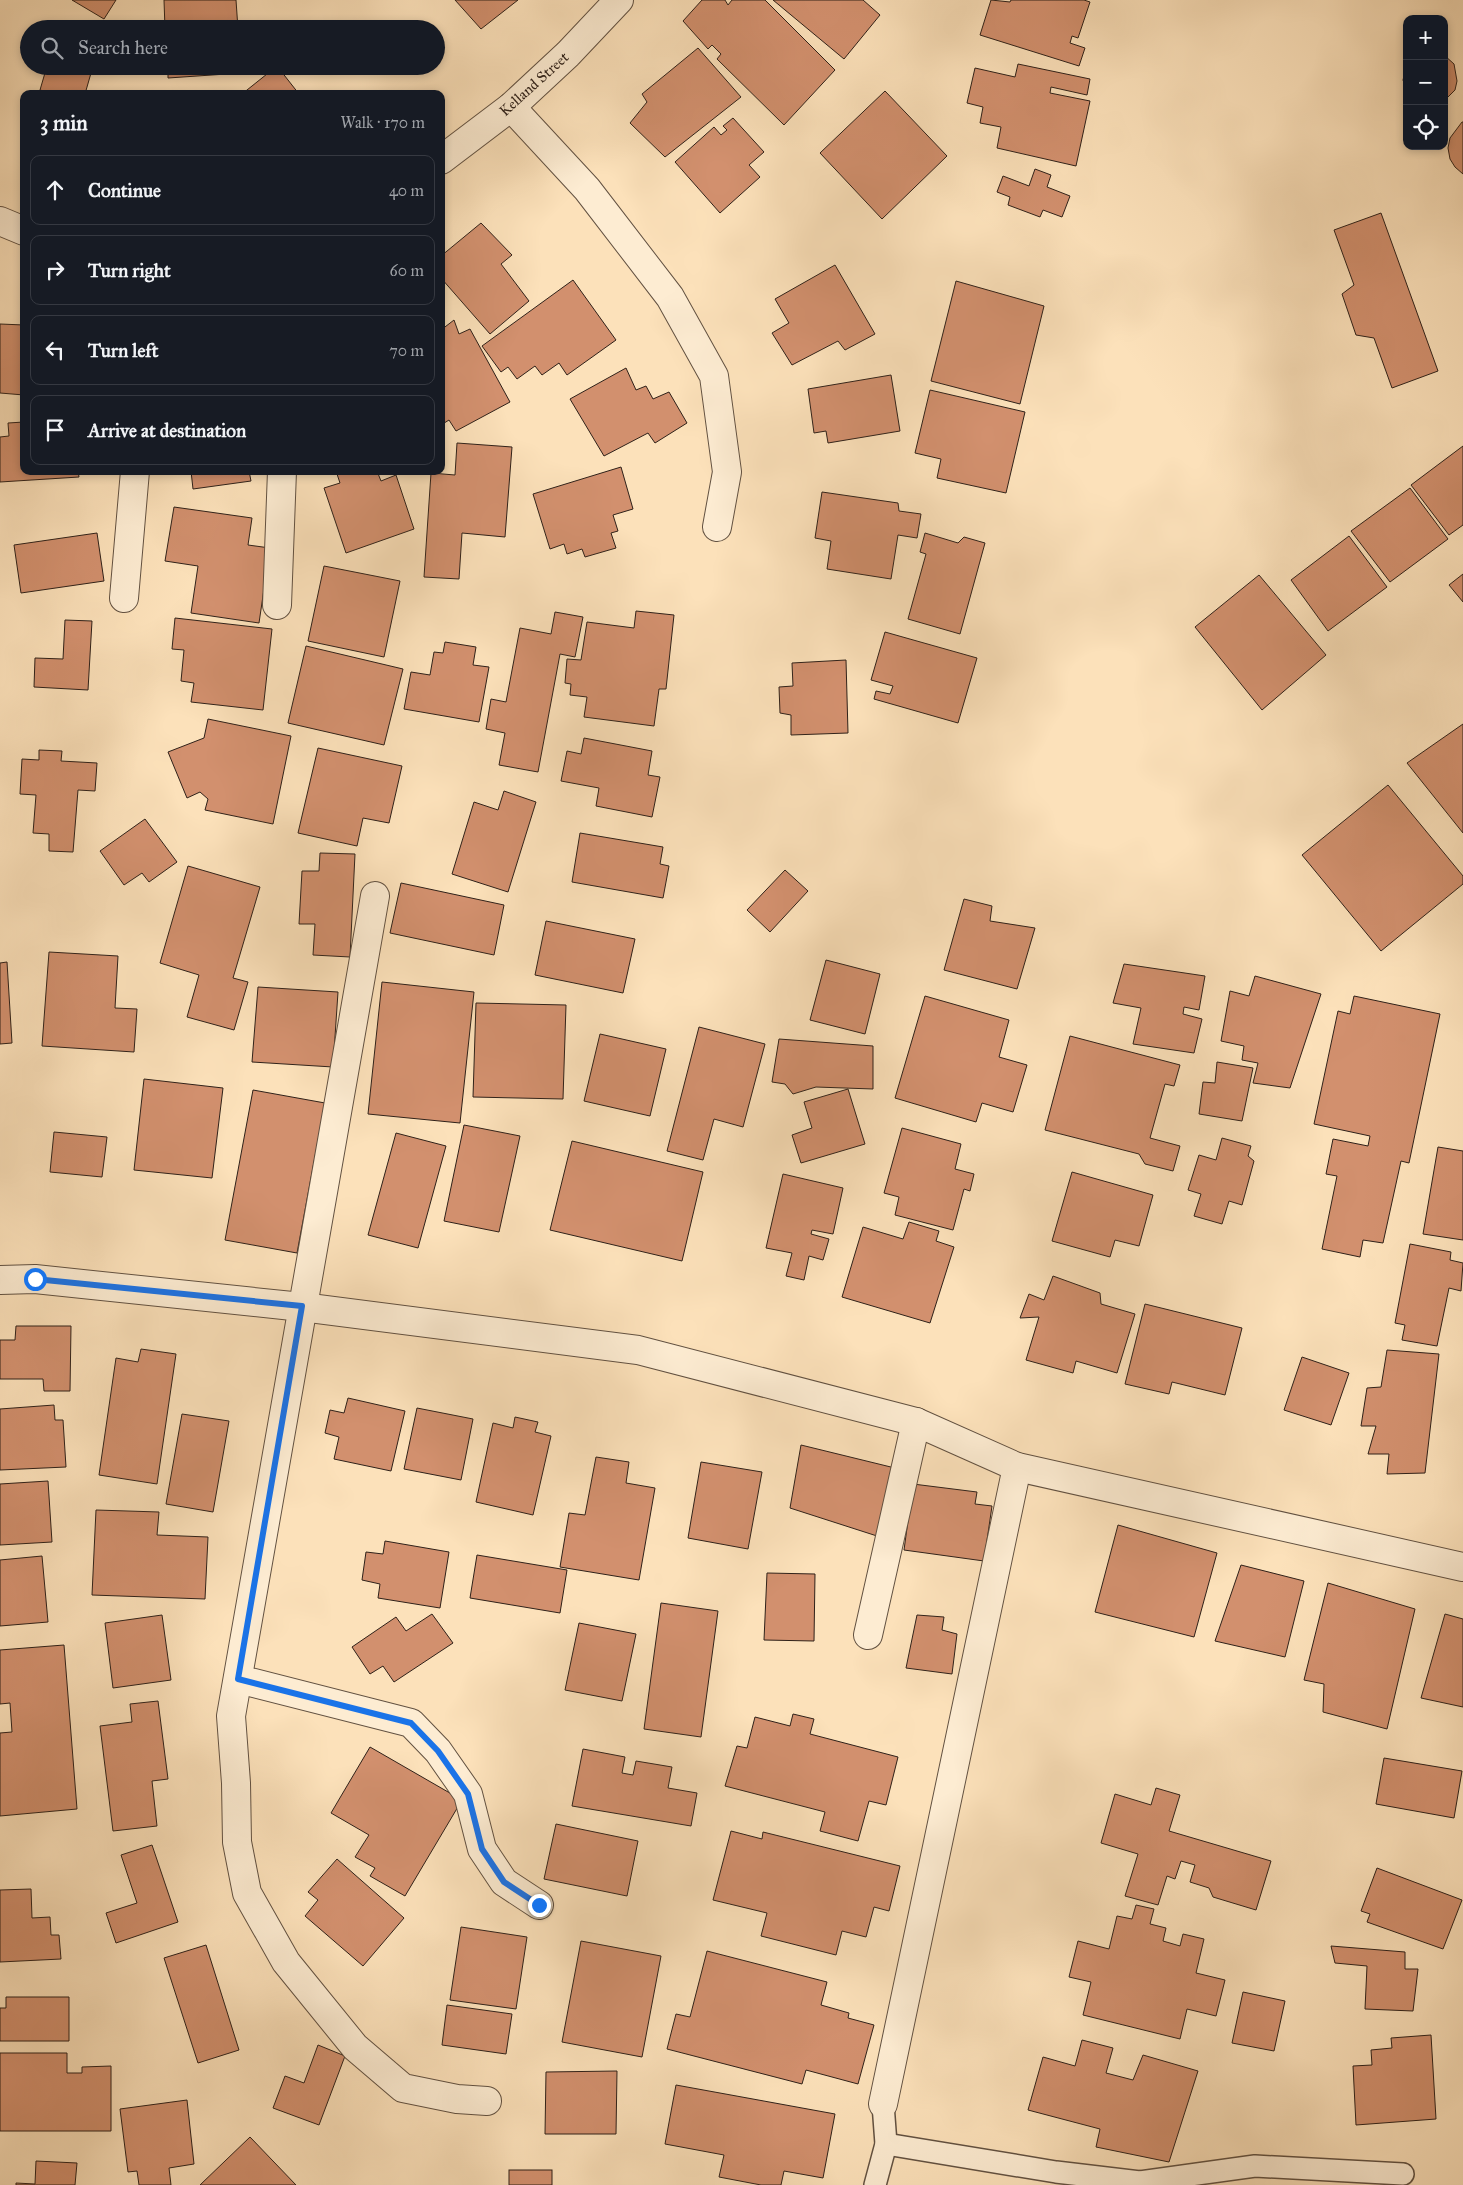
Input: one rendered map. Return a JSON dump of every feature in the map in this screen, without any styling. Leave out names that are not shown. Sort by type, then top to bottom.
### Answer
[{"type":"street","name":"Kelland Street","points":[[445,157],[511,106],[568,54],[619,0]]},
{"type":"street","points":[[511,106],[587,189],[670,297],[714,376],[727,472],[718,527]]},
{"type":"street","points":[[0,221],[20,229]]},
{"type":"street","points":[[124,598],[135,475]]},
{"type":"street","points":[[277,605],[282,475]]},
{"type":"street","points":[[375,896],[231,1716],[236,1783],[237,1842],[247,1893],[286,1962],[355,2047],[403,2088],[457,2099],[487,2101]]},
{"type":"street","points":[[0,1280],[35,1279],[302,1306],[638,1350],[916,1422],[1016,1466],[1463,1567]]},
{"type":"street","points":[[868,1636],[916,1422]]},
{"type":"street","points":[[883,2104],[1016,1466]]},
{"type":"street","points":[[238,1679],[411,1723],[438,1751],[468,1794],[482,1849],[504,1882],[539,1905]]},
{"type":"lane","points":[[875,2185],[886,2144],[883,2104]]},
{"type":"lane","points":[[886,2144],[1056,2172],[1140,2182],[1255,2166],[1403,2174]]},
{"type":"building","points":[[72,0],[116,0],[104,19]]},
{"type":"building","points":[[164,0],[236,0],[237,20],[165,20]]},
{"type":"building","points":[[455,0],[518,0],[481,29]]},
{"type":"building","points":[[702,0],[725,0],[728,5],[732,0],[765,0],[835,70],[784,125],[717,59],[721,54],[712,45],[708,49],[683,21]]},
{"type":"building","points":[[773,0],[863,0],[880,15],[844,59]]},
{"type":"building","points":[[991,0],[1010,2],[1011,0],[1084,0],[1090,2],[1078,38],[1072,36],[1070,43],[1085,48],[1079,66],[980,35]]},
{"type":"building","points":[[698,48],[741,97],[665,157],[630,123],[647,102],[642,94]]},
{"type":"building","points":[[1448,59],[1454,64],[1457,81],[1455,90],[1448,97]]},
{"type":"building","points":[[1018,64],[1090,79],[1087,95],[1051,87],[1050,93],[1090,101],[1076,166],[997,148],[1001,127],[980,123],[983,107],[967,103],[975,68],[1015,77]]},
{"type":"building","points":[[44,75],[90,75],[86,90],[40,90]]},
{"type":"building","points":[[168,75],[212,75],[168,78]]},
{"type":"building","points":[[266,75],[284,75],[296,90],[247,90]]},
{"type":"building","points":[[885,91],[947,156],[882,219],[820,153]]},
{"type":"building","points":[[733,118],[764,152],[749,165],[760,177],[720,213],[675,162],[714,127],[721,135],[727,130],[723,126]]},
{"type":"building","points":[[1463,122],[1463,174],[1450,159],[1448,148],[1450,138]]},
{"type":"building","points":[[1035,169],[1051,175],[1047,187],[1070,196],[1062,217],[1043,210],[1040,217],[1008,205],[1010,197],[997,192],[1003,176],[1029,186]]},
{"type":"building","points":[[1381,213],[1438,371],[1392,388],[1374,338],[1356,335],[1342,294],[1354,285],[1334,230]]},
{"type":"building","points":[[481,223],[512,255],[501,264],[529,301],[490,334],[445,283],[445,253]]},
{"type":"building","points":[[835,265],[875,334],[845,350],[838,341],[792,365],[772,333],[789,323],[775,299]]},
{"type":"building","points":[[573,280],[616,340],[567,375],[559,363],[542,375],[535,366],[517,379],[508,367],[501,372],[482,346]]},
{"type":"building","points":[[956,281],[1044,306],[1020,404],[931,381]]},
{"type":"building","points":[[454,320],[459,334],[470,329],[510,402],[456,431],[449,420],[445,422],[445,327]]},
{"type":"building","points":[[0,324],[20,325],[20,395],[0,393]]},
{"type":"building","points":[[626,368],[636,390],[646,386],[653,399],[669,392],[687,423],[655,443],[648,433],[604,456],[570,399]]},
{"type":"building","points":[[891,375],[900,431],[828,443],[826,431],[814,433],[808,389]]},
{"type":"building","points":[[930,390],[1025,412],[1006,493],[937,478],[941,459],[915,453]]},
{"type":"building","points":[[20,422],[20,475],[79,475],[79,477],[0,482],[0,437],[9,436],[8,423]]},
{"type":"building","points":[[457,443],[512,447],[505,537],[462,533],[459,579],[424,577],[431,475],[455,475]]},
{"type":"building","points":[[1463,446],[1463,525],[1449,535],[1411,485]]},
{"type":"building","points":[[621,467],[633,509],[613,515],[618,531],[611,533],[616,548],[585,557],[582,549],[567,554],[564,544],[550,549],[533,494]]},
{"type":"building","points":[[191,475],[250,475],[251,481],[193,489]]},
{"type":"building","points":[[337,475],[379,475],[381,481],[396,475],[414,529],[346,553],[324,488],[340,483]]},
{"type":"building","points":[[1410,488],[1448,539],[1390,582],[1351,531]]},
{"type":"building","points":[[822,492],[898,503],[899,511],[921,514],[917,538],[898,535],[891,579],[827,569],[831,541],[815,538]]},
{"type":"building","points":[[174,507],[252,518],[248,545],[270,548],[259,623],[191,613],[198,566],[165,561]]},
{"type":"building","points":[[97,533],[104,581],[21,593],[14,545]]},
{"type":"building","points":[[925,533],[958,543],[964,537],[985,543],[960,634],[908,619],[926,554],[920,552]]},
{"type":"building","points":[[1349,536],[1387,587],[1328,631],[1291,580]]},
{"type":"building","points":[[324,566],[400,581],[384,657],[308,641]]},
{"type":"building","points":[[1463,574],[1463,602],[1449,585]]},
{"type":"building","points":[[1259,575],[1326,655],[1262,710],[1195,627]]},
{"type":"building","points":[[636,611],[674,615],[666,689],[659,689],[654,726],[584,717],[587,697],[570,695],[571,684],[565,683],[567,659],[581,660],[587,622],[634,628]]},
{"type":"building","points":[[555,612],[583,617],[575,657],[560,654],[538,772],[499,765],[505,733],[486,729],[491,699],[506,702],[520,628],[551,634]]},
{"type":"building","points":[[175,618],[272,629],[263,710],[191,702],[194,683],[181,681],[184,650],[172,649]]},
{"type":"building","points":[[65,620],[92,621],[88,690],[34,687],[35,658],[63,659]]},
{"type":"building","points":[[885,632],[977,658],[958,723],[874,699],[876,691],[890,694],[893,686],[871,680]]},
{"type":"building","points":[[445,642],[476,647],[473,665],[489,667],[479,722],[404,709],[411,672],[430,675],[434,652],[443,653]]},
{"type":"building","points":[[306,646],[403,669],[384,745],[288,723]]},
{"type":"building","points":[[846,660],[848,733],[791,735],[791,715],[780,713],[779,687],[793,686],[792,663]]},
{"type":"building","points":[[208,719],[291,736],[273,824],[205,810],[208,799],[200,792],[187,798],[168,752],[204,738]]},
{"type":"building","points":[[1463,724],[1463,833],[1407,763]]},
{"type":"building","points":[[584,738],[652,751],[648,775],[660,777],[652,817],[596,806],[599,788],[561,781],[567,751],[581,754]]},
{"type":"building","points":[[318,748],[402,766],[389,823],[363,818],[357,846],[298,833]]},
{"type":"building","points":[[39,750],[62,751],[61,761],[97,763],[95,791],[78,790],[73,852],[49,851],[49,834],[33,833],[36,795],[20,794],[22,759],[39,760]]},
{"type":"building","points":[[1388,785],[1463,876],[1463,884],[1381,951],[1302,855]]},
{"type":"building","points":[[504,791],[536,802],[508,892],[452,874],[474,802],[498,810]]},
{"type":"building","points":[[145,819],[177,862],[149,882],[142,873],[124,885],[100,851]]},
{"type":"building","points":[[580,833],[663,847],[660,864],[669,866],[663,898],[572,882]]},
{"type":"building","points":[[320,853],[355,854],[350,957],[313,955],[315,924],[299,924],[302,871],[319,871]]},
{"type":"building","points":[[188,866],[260,887],[233,978],[248,982],[234,1030],[187,1017],[199,975],[160,963]]},
{"type":"building","points":[[785,870],[808,891],[770,932],[747,910]]},
{"type":"building","points":[[401,883],[504,905],[494,955],[390,933]]},
{"type":"building","points":[[964,899],[992,906],[990,921],[1035,928],[1017,989],[944,970]]},
{"type":"building","points":[[546,921],[635,939],[623,993],[535,975]]},
{"type":"building","points":[[49,952],[118,956],[115,1008],[137,1009],[134,1052],[42,1046]]},
{"type":"building","points":[[826,960],[880,974],[865,1034],[810,1020]]},
{"type":"building","points":[[7,962],[12,1043],[0,1044],[0,963]]},
{"type":"building","points":[[1124,964],[1205,976],[1199,1010],[1184,1007],[1183,1014],[1202,1019],[1194,1053],[1133,1044],[1141,1008],[1113,1003]]},
{"type":"building","points":[[1255,976],[1321,994],[1290,1088],[1253,1083],[1258,1063],[1242,1060],[1244,1046],[1221,1041],[1230,991],[1249,996]]},
{"type":"building","points":[[382,982],[474,992],[460,1123],[368,1114]]},
{"type":"building","points":[[258,987],[338,992],[333,1067],[252,1062]]},
{"type":"building","points":[[925,996],[1009,1020],[999,1057],[1027,1065],[1013,1112],[982,1103],[976,1122],[895,1098]]},
{"type":"building","points":[[1354,996],[1440,1014],[1409,1163],[1401,1161],[1383,1243],[1363,1240],[1360,1257],[1322,1249],[1337,1176],[1326,1174],[1333,1139],[1368,1146],[1370,1136],[1314,1124],[1338,1011],[1350,1014]]},
{"type":"building","points":[[476,1003],[566,1005],[563,1099],[473,1097]]},
{"type":"building","points":[[699,1027],[765,1044],[743,1127],[714,1119],[703,1160],[667,1151]]},
{"type":"building","points":[[600,1034],[666,1049],[650,1116],[584,1101]]},
{"type":"building","points":[[1070,1036],[1180,1065],[1174,1086],[1165,1084],[1150,1138],[1180,1146],[1173,1171],[1145,1164],[1139,1154],[1045,1130]]},
{"type":"building","points":[[779,1039],[873,1046],[873,1089],[816,1087],[793,1094],[785,1084],[772,1082]]},
{"type":"building","points":[[1217,1062],[1253,1068],[1242,1121],[1199,1114],[1203,1082],[1215,1083]]},
{"type":"building","points":[[144,1079],[223,1088],[212,1178],[134,1170]]},
{"type":"building","points":[[848,1089],[865,1144],[801,1163],[792,1135],[812,1128],[804,1102]]},
{"type":"building","points":[[253,1090],[325,1103],[297,1253],[225,1240]]},
{"type":"building","points":[[464,1125],[520,1136],[499,1232],[444,1221]]},
{"type":"building","points":[[902,1128],[961,1144],[955,1169],[974,1174],[970,1191],[964,1189],[953,1230],[895,1215],[899,1197],[884,1193]]},
{"type":"building","points":[[54,1132],[107,1137],[102,1177],[50,1172]]},
{"type":"building","points":[[396,1133],[446,1146],[418,1248],[368,1235]]},
{"type":"building","points":[[1222,1138],[1251,1146],[1248,1156],[1254,1161],[1242,1205],[1229,1201],[1222,1224],[1194,1216],[1201,1194],[1188,1190],[1199,1155],[1216,1160]]},
{"type":"building","points":[[572,1141],[703,1172],[682,1261],[550,1230]]},
{"type":"building","points":[[1438,1147],[1463,1151],[1463,1240],[1423,1234]]},
{"type":"building","points":[[1072,1172],[1153,1195],[1139,1246],[1115,1240],[1110,1257],[1052,1241]]},
{"type":"building","points":[[783,1174],[843,1188],[833,1234],[812,1230],[811,1234],[829,1239],[823,1260],[809,1256],[804,1280],[786,1276],[792,1253],[766,1248]]},
{"type":"building","points":[[909,1222],[939,1231],[936,1241],[954,1247],[930,1323],[842,1297],[863,1227],[903,1239]]},
{"type":"building","points":[[1410,1244],[1451,1252],[1450,1260],[1463,1263],[1461,1291],[1449,1288],[1437,1346],[1402,1340],[1405,1325],[1395,1323]]},
{"type":"building","points":[[1053,1276],[1100,1293],[1101,1304],[1135,1314],[1117,1373],[1076,1361],[1073,1373],[1026,1360],[1039,1317],[1020,1318],[1029,1294],[1044,1300]]},
{"type":"building","points":[[1145,1304],[1242,1328],[1225,1395],[1172,1382],[1169,1394],[1125,1384]]},
{"type":"building","points":[[16,1326],[71,1326],[70,1391],[44,1391],[43,1379],[0,1379],[0,1340],[15,1340]]},
{"type":"building","points":[[141,1349],[176,1354],[157,1484],[99,1475],[116,1358],[138,1362]]},
{"type":"building","points":[[1387,1350],[1439,1354],[1425,1473],[1387,1474],[1389,1454],[1368,1454],[1376,1426],[1361,1426],[1367,1388],[1381,1387]]},
{"type":"building","points":[[1302,1357],[1349,1373],[1331,1425],[1284,1410]]},
{"type":"building","points":[[348,1398],[405,1411],[391,1471],[334,1459],[339,1437],[325,1433],[330,1410],[344,1413]]},
{"type":"building","points":[[54,1405],[55,1420],[63,1420],[66,1467],[0,1470],[0,1409]]},
{"type":"building","points":[[417,1408],[473,1419],[461,1480],[404,1469]]},
{"type":"building","points":[[182,1414],[229,1421],[213,1512],[166,1504]]},
{"type":"building","points":[[515,1417],[538,1422],[535,1432],[551,1436],[533,1515],[476,1502],[493,1423],[513,1428]]},
{"type":"building","points":[[801,1445],[899,1469],[877,1536],[790,1508]]},
{"type":"building","points":[[596,1457],[629,1462],[626,1483],[655,1488],[639,1580],[560,1567],[569,1513],[585,1515]]},
{"type":"building","points":[[701,1462],[762,1472],[748,1549],[688,1538]]},
{"type":"building","points":[[48,1481],[52,1542],[0,1545],[0,1484]]},
{"type":"building","points":[[913,1484],[977,1492],[975,1504],[992,1506],[984,1561],[904,1550]]},
{"type":"building","points":[[96,1510],[159,1512],[157,1535],[208,1537],[205,1599],[92,1595]]},
{"type":"building","points":[[1118,1525],[1217,1553],[1194,1637],[1095,1612]]},
{"type":"building","points":[[385,1541],[449,1552],[440,1608],[378,1598],[380,1584],[362,1580],[366,1552],[383,1554]]},
{"type":"building","points":[[477,1555],[567,1570],[560,1613],[470,1598]]},
{"type":"building","points":[[42,1556],[48,1622],[0,1626],[0,1560]]},
{"type":"building","points":[[1241,1565],[1304,1581],[1285,1657],[1215,1641]]},
{"type":"building","points":[[767,1573],[815,1574],[814,1641],[764,1640]]},
{"type":"building","points":[[1328,1583],[1415,1609],[1387,1729],[1323,1712],[1324,1684],[1304,1680]]},
{"type":"building","points":[[661,1603],[718,1611],[701,1737],[644,1729]]},
{"type":"building","points":[[432,1614],[453,1643],[394,1682],[383,1666],[370,1674],[352,1647],[396,1617],[406,1631]]},
{"type":"building","points":[[1445,1614],[1463,1619],[1463,1707],[1421,1698]]},
{"type":"building","points":[[162,1615],[171,1680],[113,1688],[105,1623]]},
{"type":"building","points":[[917,1615],[944,1617],[942,1630],[957,1634],[952,1674],[906,1668]]},
{"type":"building","points":[[579,1623],[636,1634],[622,1701],[565,1690]]},
{"type":"building","points":[[64,1645],[77,1809],[0,1816],[0,1733],[12,1732],[10,1703],[0,1704],[0,1650]]},
{"type":"building","points":[[158,1701],[168,1779],[152,1781],[157,1826],[113,1831],[100,1726],[132,1722],[130,1704]]},
{"type":"building","points":[[793,1714],[814,1719],[810,1734],[898,1757],[886,1805],[869,1801],[858,1841],[820,1831],[825,1812],[725,1786],[737,1746],[747,1748],[755,1717],[790,1726]]},
{"type":"building","points":[[370,1747],[462,1800],[405,1896],[370,1876],[375,1868],[355,1857],[369,1835],[331,1813]]},
{"type":"building","points":[[583,1749],[625,1757],[622,1773],[633,1775],[636,1761],[672,1767],[668,1788],[697,1793],[691,1826],[572,1806]]},
{"type":"building","points":[[1384,1758],[1462,1771],[1454,1818],[1376,1804]]},
{"type":"building","points":[[1156,1788],[1180,1795],[1169,1831],[1271,1861],[1256,1910],[1213,1897],[1209,1888],[1190,1882],[1195,1865],[1181,1861],[1175,1879],[1167,1876],[1158,1905],[1125,1896],[1138,1854],[1101,1843],[1115,1794],[1151,1805]]},
{"type":"building","points":[[556,1824],[638,1841],[627,1896],[544,1879]]},
{"type":"building","points":[[731,1831],[762,1839],[763,1832],[900,1866],[889,1911],[874,1907],[866,1937],[842,1931],[836,1955],[761,1936],[767,1913],[713,1900]]},
{"type":"building","points":[[152,1845],[178,1922],[116,1943],[106,1913],[137,1903],[121,1855]]},
{"type":"building","points":[[337,1859],[404,1918],[363,1966],[305,1916],[318,1900],[308,1892]]},
{"type":"building","points":[[1377,1868],[1462,1900],[1443,1949],[1367,1922],[1370,1914],[1361,1911]]},
{"type":"building","points":[[31,1889],[32,1918],[50,1917],[51,1935],[59,1935],[61,1959],[0,1962],[0,1890]]},
{"type":"building","points":[[1136,1905],[1154,1909],[1150,1924],[1166,1928],[1163,1941],[1180,1946],[1183,1934],[1204,1939],[1196,1973],[1225,1980],[1216,2016],[1187,2009],[1180,2039],[1083,2015],[1091,1982],[1069,1977],[1078,1941],[1109,1949],[1117,1916],[1132,1919]]},
{"type":"building","points":[[461,1927],[527,1937],[516,2009],[450,2000]]},
{"type":"building","points":[[581,1941],[661,1956],[642,2057],[562,2042]]},
{"type":"building","points":[[206,1945],[239,2050],[198,2063],[164,1958]]},
{"type":"building","points":[[1331,1946],[1405,1952],[1405,1969],[1418,1969],[1413,2011],[1365,2009],[1367,1966],[1335,1963]]},
{"type":"building","points":[[707,1951],[827,1982],[821,2005],[849,2013],[848,2018],[874,2025],[858,2084],[806,2070],[802,2084],[667,2049],[676,2014],[690,2017]]},
{"type":"building","points":[[1243,1992],[1285,2001],[1274,2051],[1232,2043]]},
{"type":"building","points":[[6,1997],[69,1997],[69,2041],[0,2041],[0,2008],[6,2008]]},
{"type":"building","points":[[447,2005],[512,2014],[506,2054],[442,2045]]},
{"type":"building","points":[[1431,2035],[1436,2119],[1356,2125],[1353,2066],[1372,2065],[1371,2050],[1392,2048],[1391,2038]]},
{"type":"building","points":[[1082,2040],[1113,2048],[1106,2073],[1133,2080],[1143,2055],[1198,2071],[1169,2162],[1096,2147],[1100,2129],[1028,2110],[1043,2057],[1075,2066]]},
{"type":"building","points":[[318,2045],[345,2056],[319,2125],[273,2108],[285,2076],[304,2083]]},
{"type":"building","points":[[0,2053],[67,2053],[67,2073],[82,2073],[82,2067],[111,2066],[111,2131],[0,2131]]},
{"type":"building","points":[[617,2071],[616,2134],[545,2134],[546,2072]]},
{"type":"building","points":[[676,2085],[835,2114],[823,2178],[784,2171],[781,2185],[761,2185],[719,2177],[724,2155],[665,2144]]},
{"type":"building","points":[[187,2100],[194,2164],[169,2168],[171,2185],[139,2185],[137,2171],[128,2172],[120,2109]]},
{"type":"building","points":[[250,2137],[296,2185],[200,2185]]},
{"type":"building","points":[[36,2161],[77,2163],[75,2185],[16,2185],[16,2183],[35,2184]]},
{"type":"building","points":[[509,2170],[552,2170],[552,2185],[509,2185]]},
{"type":"route","points":[[35,1279],[302,1306],[238,1679],[411,1723],[438,1751],[468,1794],[482,1849],[504,1882],[539,1905]]}]
